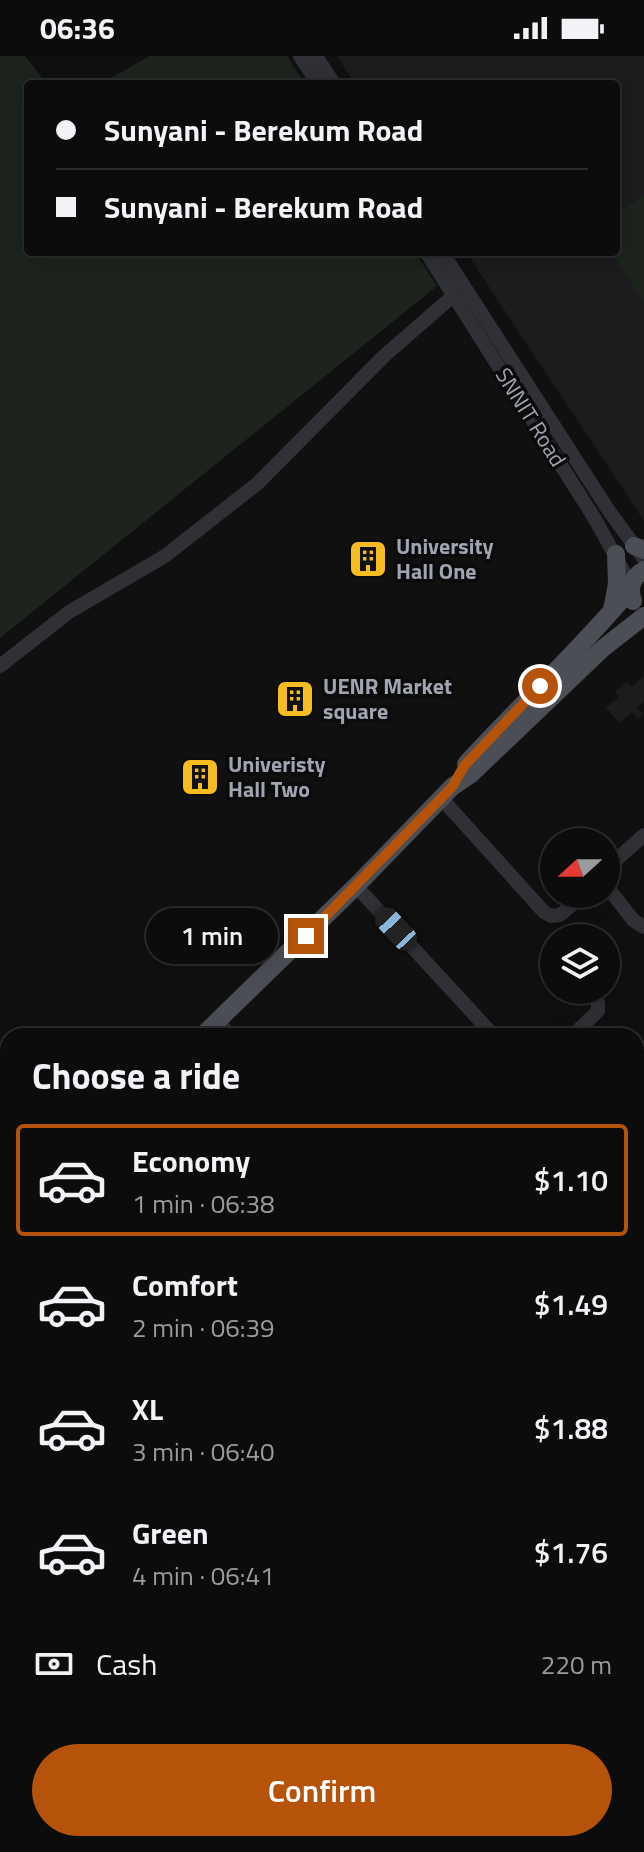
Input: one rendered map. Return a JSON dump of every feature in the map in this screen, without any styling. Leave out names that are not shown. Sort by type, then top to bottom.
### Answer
[{"type":"main road","points":[[611,613],[617,584],[616,554]]},
{"type":"main road","points":[[447,792],[464,766],[611,613],[631,588],[634,579],[644,570]]},
{"type":"main road","points":[[210,1028],[447,792],[471,774],[602,649],[644,614],[635,605],[631,588]]},
{"type":"street","points":[[300,56],[315,80]]},
{"type":"street","points":[[316,56],[331,80]]},
{"type":"street","name":"SNNIT Road","points":[[428,256],[616,554],[631,588]]},
{"type":"street","name":"SNNIT Road","points":[[445,256],[641,552]]},
{"type":"street","points":[[0,666],[69,612],[165,556],[258,483],[384,356],[453,296]]},
{"type":"street","points":[[447,792],[540,907]]},
{"type":"street","points":[[620,856],[644,835]]},
{"type":"street","points":[[356,886],[487,1028]]},
{"type":"street","points":[[620,903],[633,920],[644,927]]},
{"type":"street","points":[[541,908],[551,916],[560,915],[568,908]]},
{"type":"street","points":[[580,1028],[598,1011],[598,1004]]},
{"type":"street","points":[[217,1021],[224,1028]]},
{"type":"shaded area","points":[[0,56],[25,56],[44,80],[24,80],[24,256],[418,256],[437,286],[0,638]]},
{"type":"shaded area","points":[[150,56],[287,56],[302,80],[107,80]]},
{"type":"shaded area","points":[[337,56],[644,56],[644,521],[469,256],[620,256],[620,80],[352,80]]},
{"type":"shaded area","points":[[644,195],[644,303],[614,256],[620,256],[620,211]]},
{"type":"shaded area","points":[[644,676],[644,701],[637,708],[643,715],[638,719],[632,712],[619,723],[606,708],[619,697],[615,692],[627,681],[632,687]]},
{"type":"place","name":"University Hall One","points":[[368,559]]},
{"type":"place","name":"UENR Market square","points":[[295,699]]},
{"type":"place","name":"Univeristy Hall Two","points":[[200,777]]},
{"type":"route","points":[[306,936],[452,787],[464,766],[540,686]]}]
